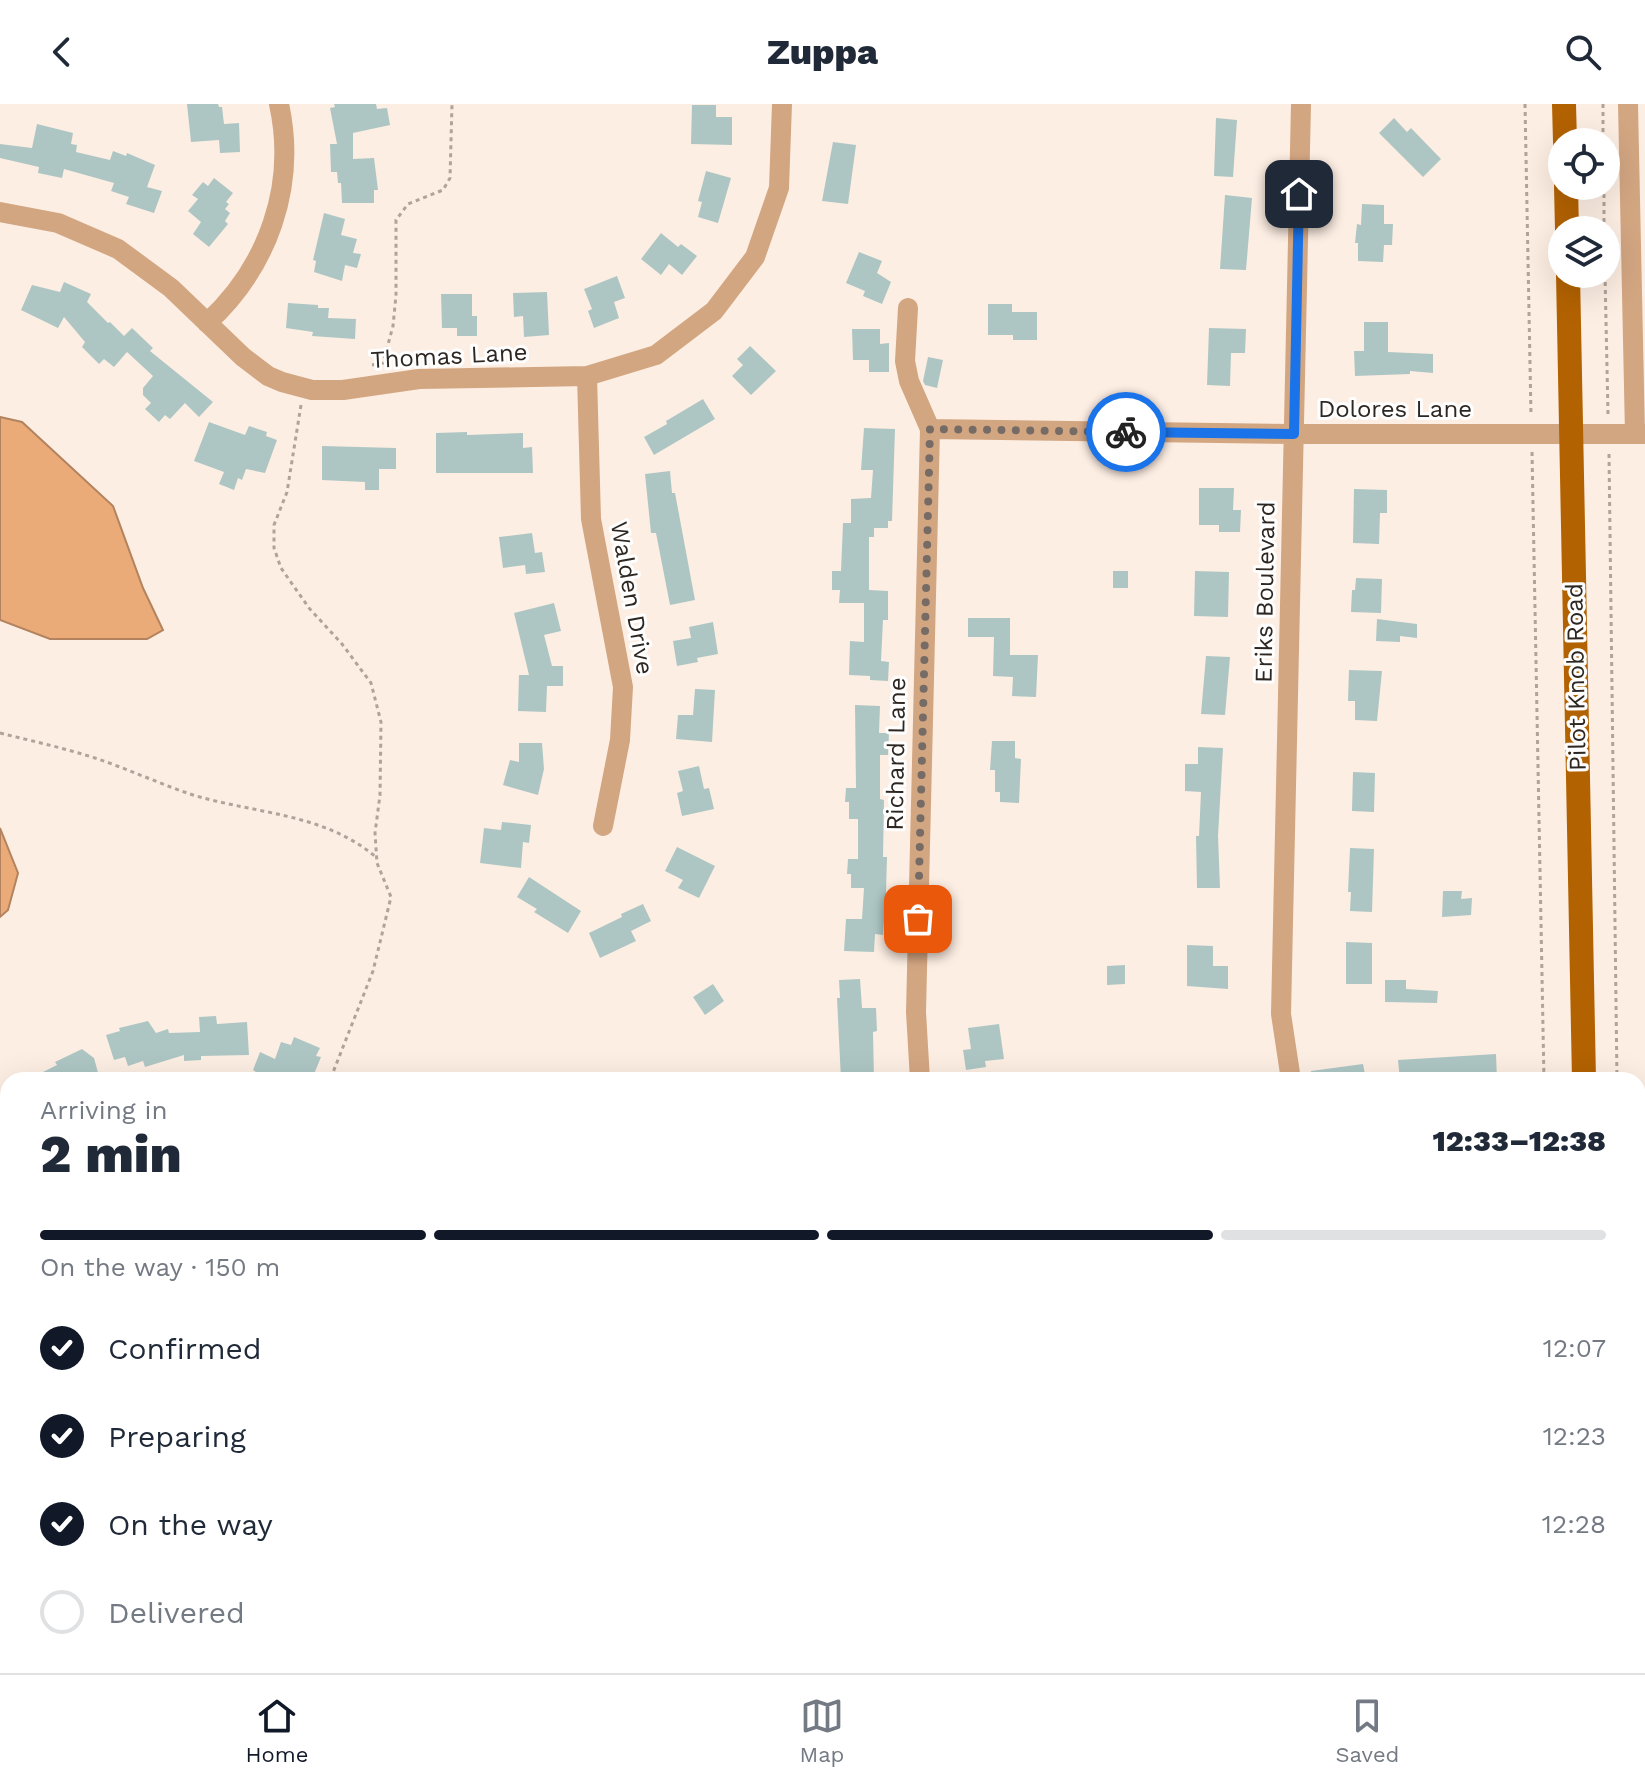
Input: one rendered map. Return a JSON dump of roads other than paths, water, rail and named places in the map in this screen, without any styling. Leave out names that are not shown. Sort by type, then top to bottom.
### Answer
[{"type":"main road","points":[[1564,104],[1565,128]]},
{"type":"main road","name":"Pilot Knob Road","points":[[1568,288],[1584,1072]]},
{"type":"street","points":[[207,323],[225,307],[249,276],[274,222],[284,171],[283,124],[279,104]]},
{"type":"street","name":"Thomas Lane","points":[[0,212],[68,227],[118,249],[171,288],[243,357],[268,376],[304,388],[343,390],[419,379],[587,376],[656,355],[714,311],[755,257],[779,188],[782,104]]},
{"type":"street","name":"Eriks Boulevard","points":[[1290,1072],[1281,1014],[1301,104]]},
{"type":"street","points":[[1628,104],[1640,434]]},
{"type":"street","points":[[908,308],[905,361],[909,381],[930,429]]},
{"type":"street","name":"Walden Drive","points":[[587,376],[591,519],[623,687],[620,740],[603,826]]},
{"type":"street","name":"Dolores Lane","points":[[930,429],[1294,434],[1640,434]]},
{"type":"street","name":"Richard Lane","points":[[920,1072],[916,1012],[930,429]]}]
